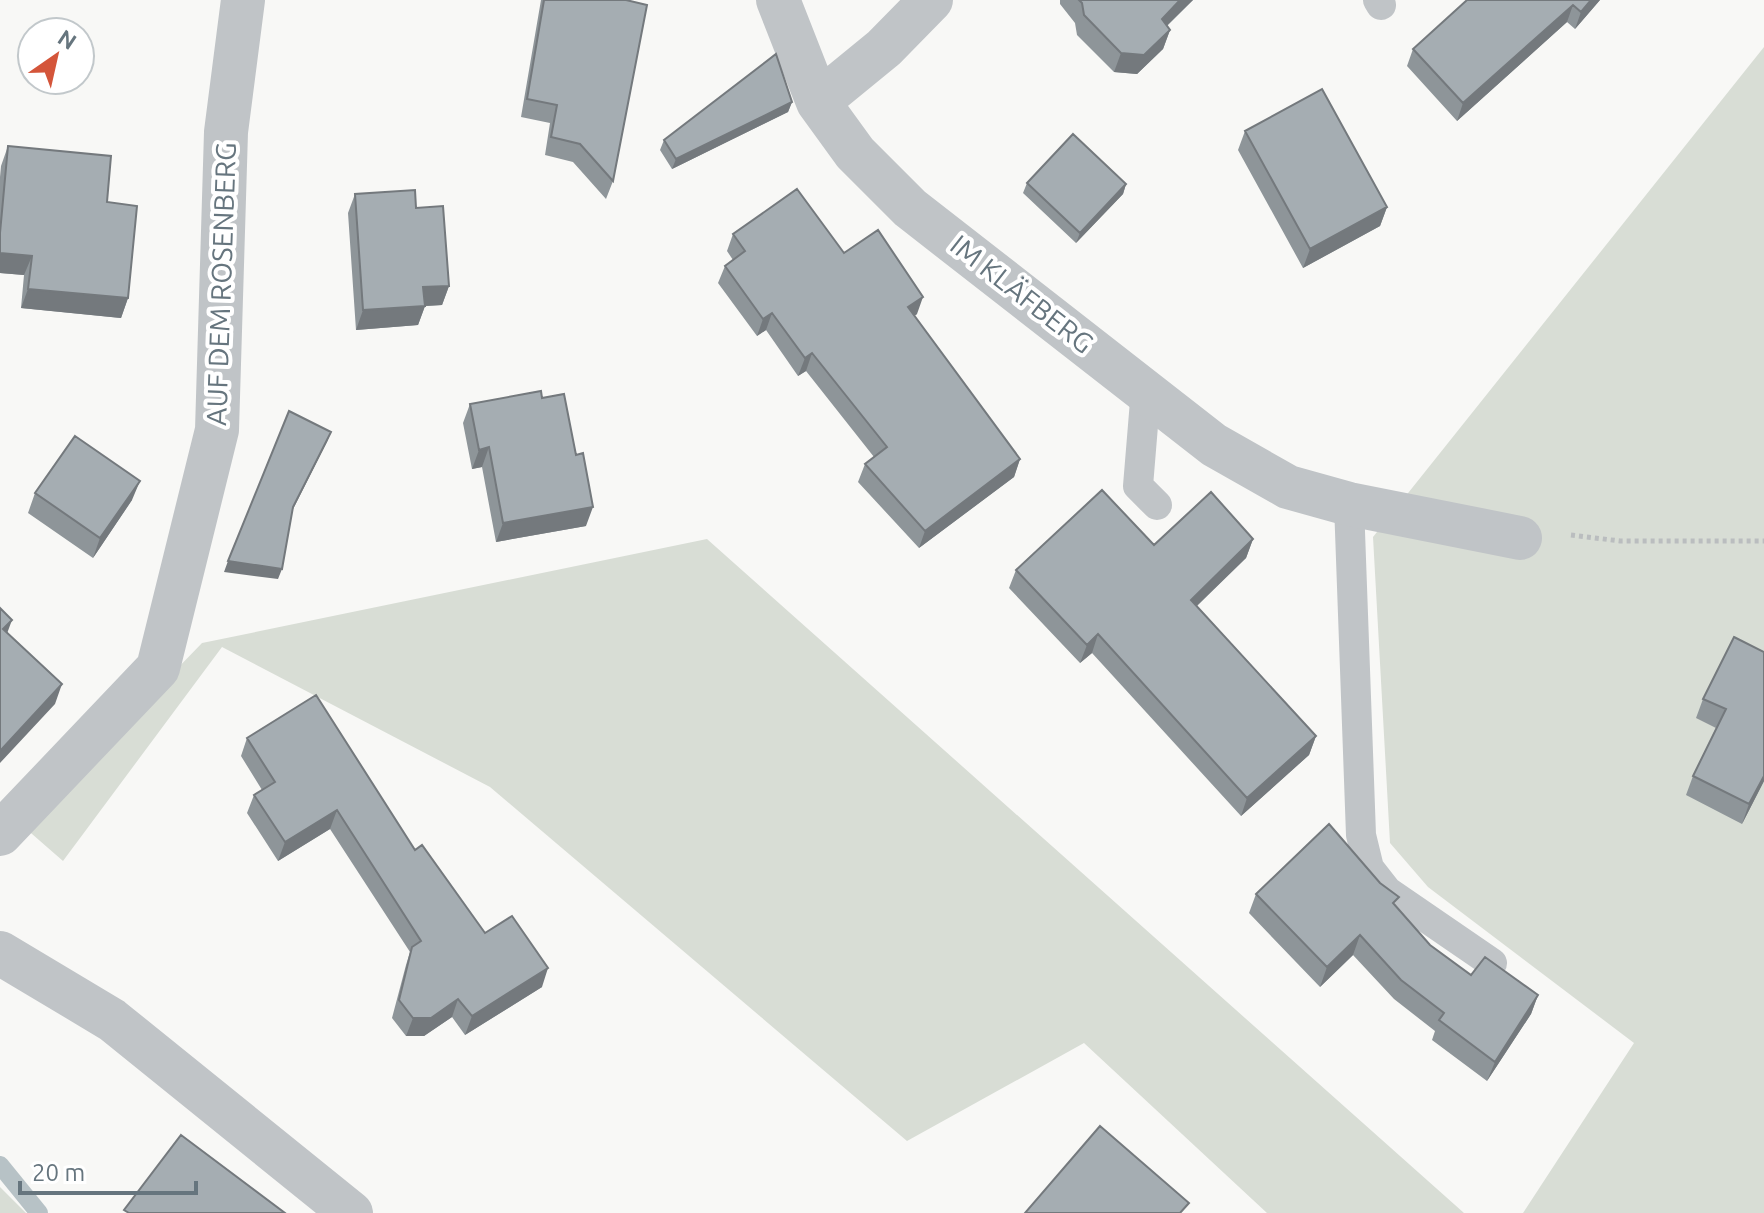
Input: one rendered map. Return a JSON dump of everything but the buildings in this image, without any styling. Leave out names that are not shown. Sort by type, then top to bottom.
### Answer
[{"type":"street","name":"AUF DEM ROSENBERG","points":[[0,834],[158,668],[217,430],[226,132],[243,0]]},
{"type":"street","name":"IM KLÄFBERG","points":[[778,0],[818,102],[855,153],[910,208],[1214,445],[1288,487],[1349,504],[1520,538]]},
{"type":"street","points":[[818,102],[884,48],[931,0]]},
{"type":"street","points":[[0,953],[112,1020],[351,1213]]},
{"type":"lane","points":[[1146,389],[1147,495]]},
{"type":"lane","points":[[1349,504],[1361,835],[1369,868],[1387,891],[1492,963]]},
{"type":"path","points":[[1520,538],[1540,531],[1620,541],[1764,541]]},
{"type":"shaded area","points":[[1764,47],[1764,1213],[1523,1213],[1634,1043],[1428,887],[1390,843],[1373,537]]},
{"type":"shaded area","points":[[707,539],[1464,1213],[1267,1213],[1084,1043],[907,1141],[490,787],[222,647],[63,861],[24,827],[202,643]]},
{"type":"shaded area","points":[[0,1187],[26,1213],[0,1213]]},
{"type":"waterway","points":[[0,1165],[39,1213]]}]
